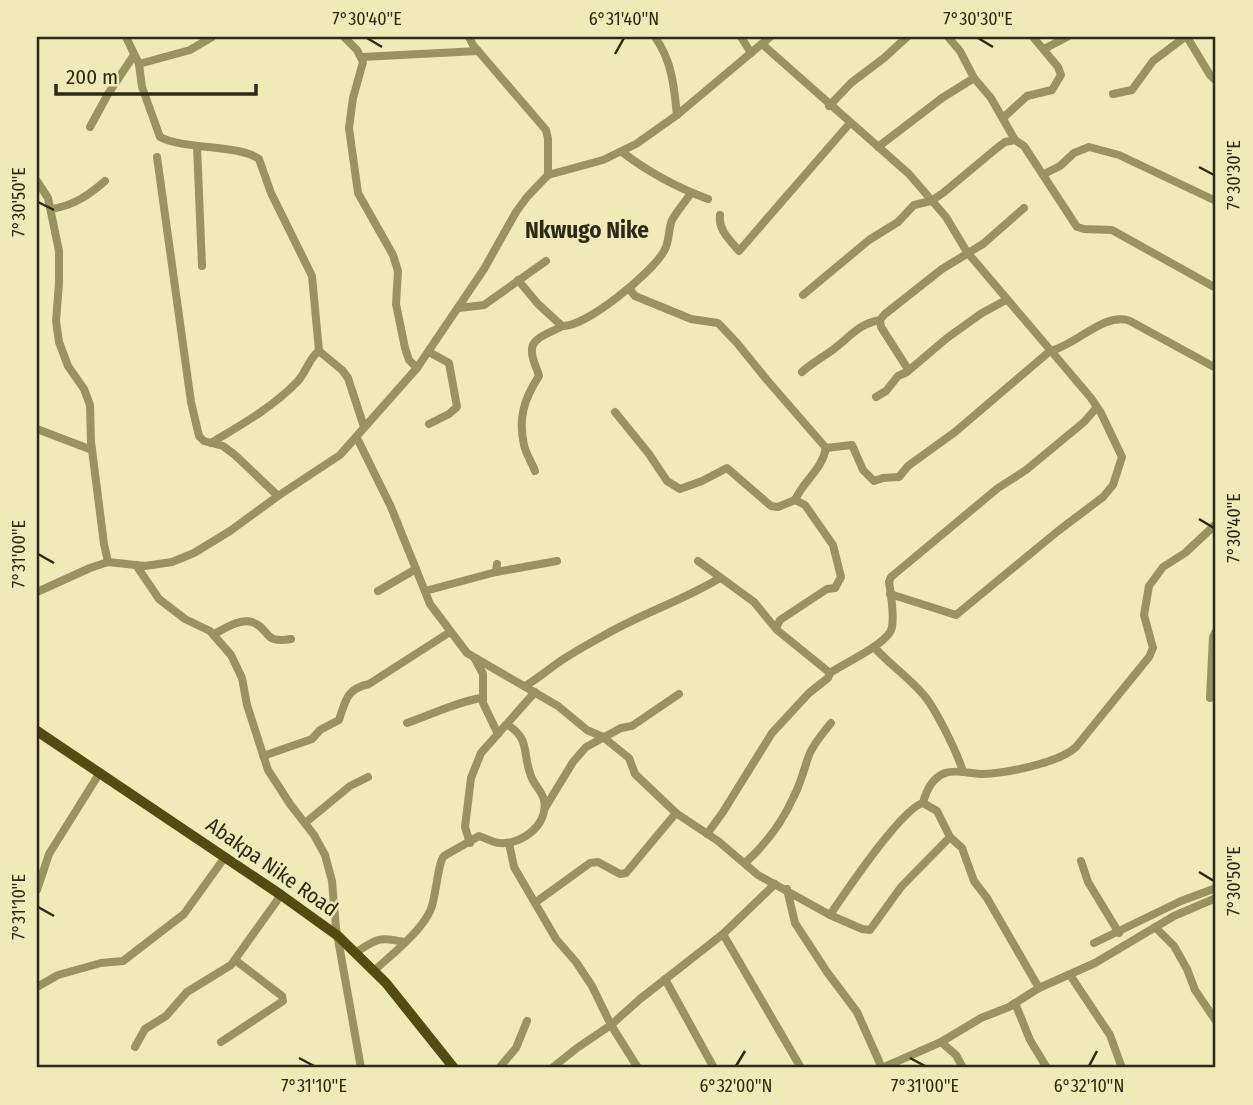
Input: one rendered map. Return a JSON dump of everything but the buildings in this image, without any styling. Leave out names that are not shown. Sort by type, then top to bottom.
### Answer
[{"type":"main road","name":"Abakpa Nike Road","points":[[37,731],[281,894],[338,936],[375,971],[424,1027],[454,1068]]},
{"type":"street","points":[[126,37],[139,64],[142,87],[159,137],[249,154],[259,159],[276,205],[312,276],[319,351],[348,378],[364,427]]},
{"type":"street","points":[[139,64],[190,50],[212,37]]},
{"type":"street","points":[[344,37],[362,57],[363,69],[353,98],[349,128],[358,193],[388,244],[396,264],[396,304],[405,348],[409,360],[418,368]]},
{"type":"street","points":[[469,37],[546,130],[548,174]]},
{"type":"street","points":[[655,37],[664,50],[672,72],[677,115]]},
{"type":"street","points":[[741,37],[751,53]]},
{"type":"street","points":[[37,592],[108,562],[166,564],[194,554],[340,456],[418,368],[459,307],[516,212],[548,174],[603,160],[622,152],[677,115],[770,37]]},
{"type":"street","points":[[830,106],[851,83],[907,37]]},
{"type":"street","points":[[948,37],[960,51],[974,78],[991,98],[1015,140],[1024,146],[1044,174],[1077,227],[1112,230],[1216,288]]},
{"type":"street","points":[[1003,117],[1027,96],[1052,90],[1061,75],[1033,37]]},
{"type":"street","points":[[1044,49],[1067,37]]},
{"type":"street","points":[[1113,94],[1132,90],[1153,61],[1186,37],[1216,81]]},
{"type":"street","points":[[762,44],[909,174],[951,225],[967,252],[1097,407],[1122,457],[1112,485],[1103,497],[1058,530],[956,615],[890,594]]},
{"type":"street","points":[[362,57],[478,51]]},
{"type":"street","points":[[90,127],[134,55]]},
{"type":"street","points":[[878,147],[942,98],[974,78]]},
{"type":"street","points":[[720,215],[719,222],[724,234],[739,250],[850,123]]},
{"type":"street","points":[[803,295],[869,240],[898,222],[914,205],[931,201],[1005,142],[1015,140]]},
{"type":"street","points":[[197,146],[202,266]]},
{"type":"street","points":[[1044,174],[1060,166],[1074,153],[1089,147],[1119,155],[1216,201]]},
{"type":"street","points":[[622,152],[691,193],[708,199]]},
{"type":"street","points":[[157,157],[191,402],[199,436],[223,446],[235,455],[278,496]]},
{"type":"street","points":[[37,181],[48,198],[59,251],[60,283],[56,321],[59,342],[68,366],[88,397],[92,450],[108,562]]},
{"type":"street","points":[[51,209],[71,205],[106,181]]},
{"type":"street","points":[[535,471],[524,448],[521,410],[539,376],[532,352],[533,344],[562,326],[570,326],[594,314],[629,288],[664,252],[672,220],[691,193]]},
{"type":"street","points":[[802,372],[835,348],[851,332],[867,323],[880,320],[967,252],[1004,228],[1024,208]]},
{"type":"street","points":[[459,307],[484,304],[547,261]]},
{"type":"street","points":[[518,281],[562,326]]},
{"type":"street","points":[[629,288],[635,296],[691,319],[718,323],[826,448]]},
{"type":"street","points":[[876,397],[947,338],[1006,300]]},
{"type":"street","points":[[826,448],[852,445],[863,470],[874,481],[899,477],[908,466],[955,432],[1050,351],[1063,348],[1082,335],[1119,318],[1130,321],[1216,368]]},
{"type":"street","points":[[880,320],[881,327],[906,366]]},
{"type":"street","points":[[211,443],[284,395],[300,379],[319,351]]},
{"type":"street","points":[[429,352],[449,363],[457,407],[429,424]]},
{"type":"street","points":[[706,834],[723,812],[772,733],[809,692],[828,678],[830,673],[885,639],[892,628],[889,582],[895,573],[998,488],[1026,470],[1084,422],[1097,407]]},
{"type":"street","points":[[615,412],[667,481],[680,489],[727,468],[771,506],[778,507],[795,500],[801,488],[820,467],[826,448]]},
{"type":"street","points":[[37,429],[92,450]]},
{"type":"street","points":[[357,438],[391,507],[430,604],[450,632],[475,659],[483,674],[483,703],[498,734]]},
{"type":"street","points":[[776,628],[780,620],[835,587],[841,578],[833,545],[805,505],[795,500]]},
{"type":"street","points":[[923,803],[926,790],[936,778],[946,773],[983,774],[1018,769],[1066,754],[1076,747],[1149,657],[1153,648],[1144,615],[1149,586],[1157,573],[1216,524]]},
{"type":"street","points":[[425,591],[496,568],[557,561]]},
{"type":"street","points":[[698,561],[754,602],[776,628],[806,656],[830,673]]},
{"type":"street","points":[[136,565],[146,584],[159,599],[180,616],[214,634],[231,655],[240,673],[263,756],[276,783],[321,847],[330,870],[338,936],[361,1068]]},
{"type":"street","points":[[378,591],[416,569]]},
{"type":"street","points":[[524,686],[603,636],[665,608],[720,578]]},
{"type":"street","points":[[214,634],[247,621],[256,624],[272,640],[291,639]]},
{"type":"street","points":[[1210,698],[1213,637],[1216,631]]},
{"type":"street","points":[[263,756],[313,739],[320,730],[339,719],[346,697],[355,687],[369,684],[450,632]]},
{"type":"street","points":[[874,647],[922,692],[935,711],[963,772]]},
{"type":"street","points":[[475,659],[498,669],[558,706],[587,730],[603,737],[629,758],[635,774],[676,813],[746,862],[758,875],[830,915],[862,929],[870,930],[901,887],[950,837]]},
{"type":"street","points":[[470,843],[465,827],[471,778],[481,753],[534,692]]},
{"type":"street","points":[[375,971],[431,909],[440,877],[440,860],[479,836],[495,842],[509,843],[524,837],[542,820],[545,808],[573,762],[586,747],[621,728],[632,726],[679,694]]},
{"type":"street","points":[[407,723],[447,707],[482,698]]},
{"type":"street","points":[[746,862],[758,852],[784,815],[804,775],[815,743],[831,723]]},
{"type":"street","points":[[508,724],[519,733],[525,744],[525,756],[532,778],[544,797],[545,808]]},
{"type":"street","points":[[37,890],[49,854],[99,774]]},
{"type":"street","points":[[305,823],[350,786],[368,777]]},
{"type":"street","points":[[830,915],[865,864],[908,813],[923,803],[937,811],[950,837],[962,848],[974,881],[987,898],[1039,988]]},
{"type":"street","points":[[536,902],[590,863],[598,862],[620,874],[626,873],[676,813]]},
{"type":"street","points":[[509,843],[514,866],[556,939],[592,986],[611,1025],[638,1068]]},
{"type":"street","points":[[37,987],[58,975],[101,963],[123,961],[184,914],[225,857]]},
{"type":"street","points":[[1081,861],[1088,882],[1119,933]]},
{"type":"street","points":[[556,1068],[577,1048],[611,1025],[723,934],[775,884]]},
{"type":"street","points":[[1094,943],[1181,901],[1216,888]]},
{"type":"street","points":[[787,890],[795,923],[857,1012],[882,1068],[942,1042],[981,1018],[1070,975],[1155,927],[1216,898]]},
{"type":"street","points":[[135,1047],[145,1029],[166,1016],[187,992],[228,968],[281,894]]},
{"type":"street","points":[[1155,927],[1174,946],[1195,990],[1216,1021]]},
{"type":"street","points":[[723,934],[801,1068]]},
{"type":"street","points":[[355,953],[377,939],[388,938],[404,942]]},
{"type":"street","points":[[221,1042],[283,1001],[282,996],[235,960]]},
{"type":"street","points":[[1070,975],[1110,1035],[1122,1068]]},
{"type":"street","points":[[665,979],[714,1068]]},
{"type":"street","points":[[1015,1003],[1030,1040],[1047,1068]]},
{"type":"street","points":[[499,1068],[516,1048],[527,1021]]},
{"type":"street","points":[[942,1042],[956,1055],[963,1068]]},
{"type":"district","name":"Nkwugo Nike","points":[[587,230]]}]
